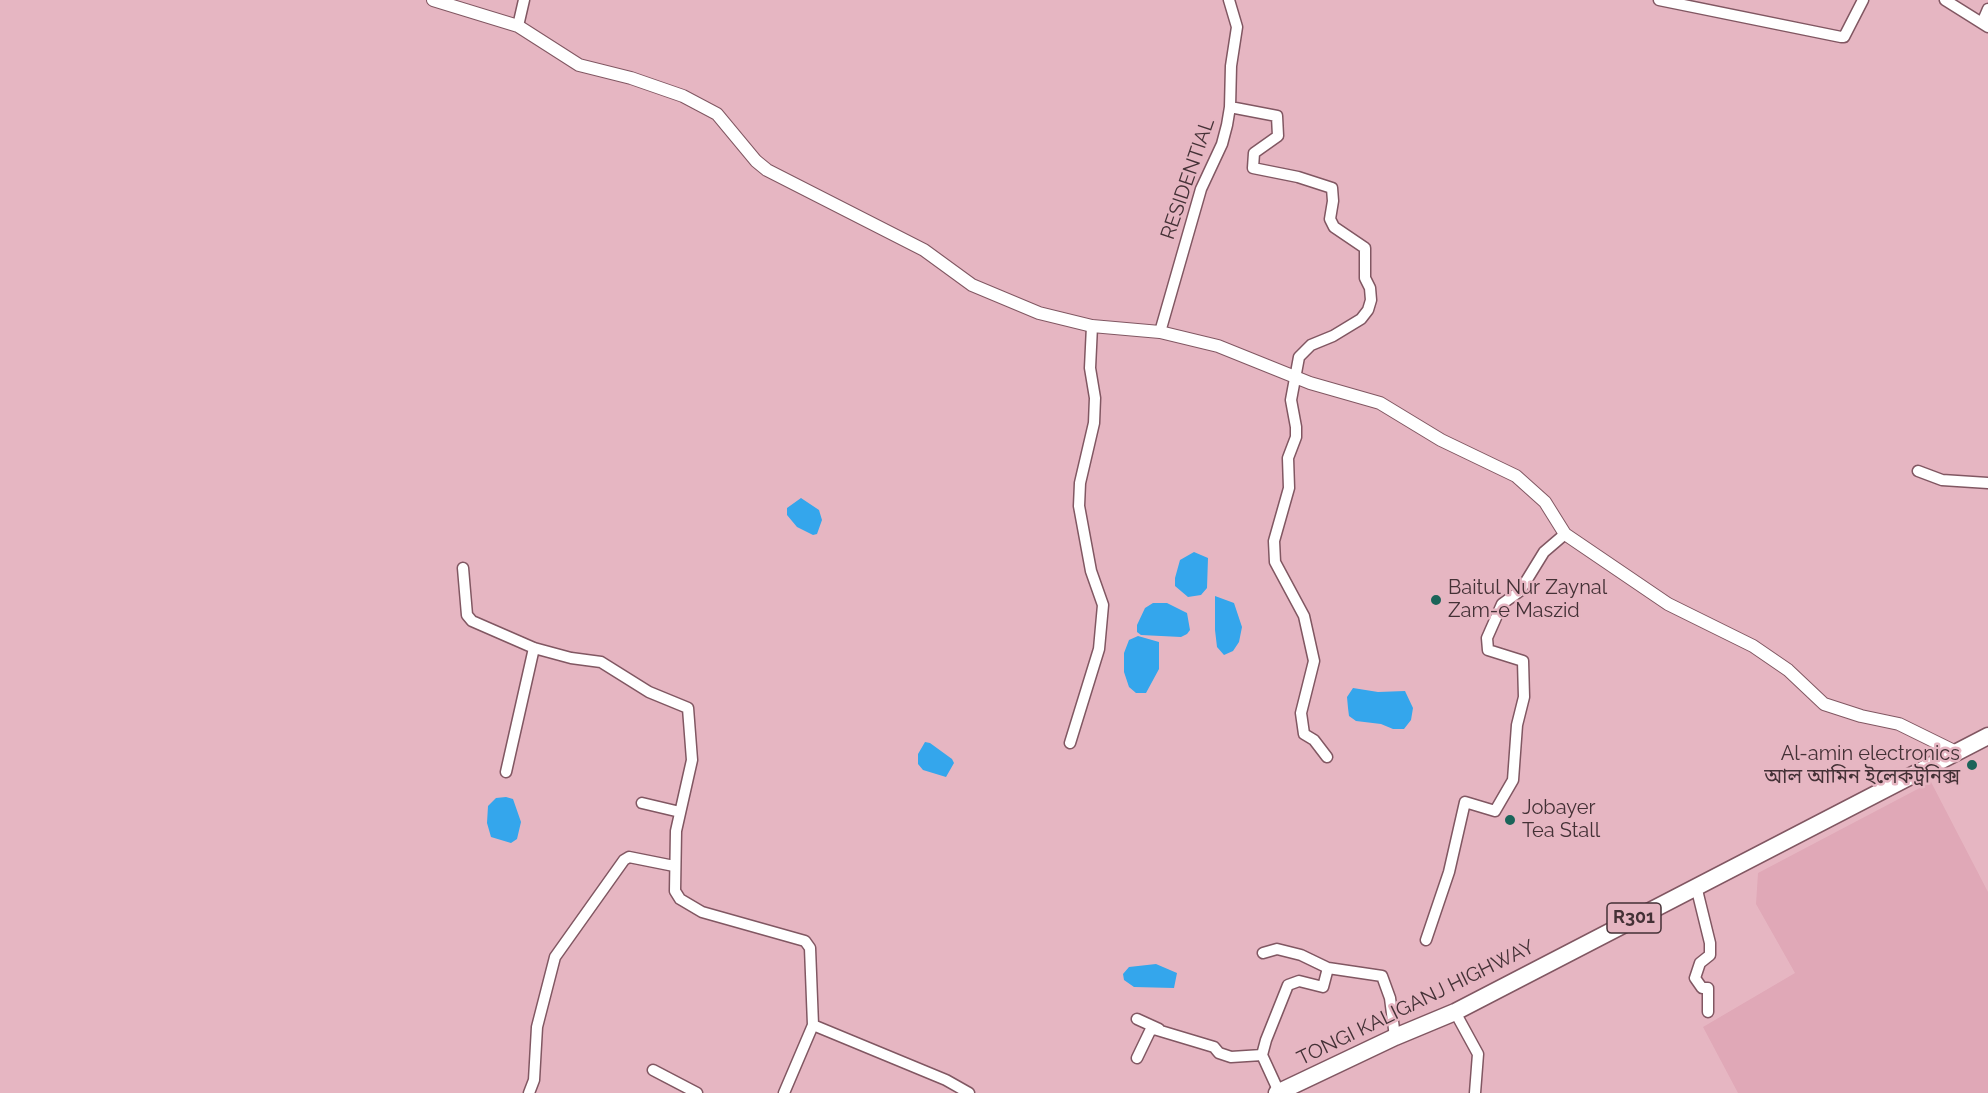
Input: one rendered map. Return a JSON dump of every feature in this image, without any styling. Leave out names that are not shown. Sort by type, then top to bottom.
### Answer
[{"type":"main road","name":"TONGI KALIGANJ HIGHWAY","points":[[1278,1093],[1395,1037],[1455,1012],[1988,736]]},
{"type":"street","points":[[433,0],[518,26],[579,65],[631,78],[682,96],[717,114],[756,161],[767,170],[924,250],[972,285],[1039,313],[1092,326],[1160,332],[1218,346],[1297,377],[1380,403],[1441,440],[1516,476],[1545,502],[1564,534],[1668,604],[1753,646],[1788,670],[1824,704],[1861,717],[1899,724],[1956,752]]},
{"type":"street","points":[[518,26],[524,0]]},
{"type":"street","name":"RESIDENTIAL","points":[[1160,332],[1201,189],[1222,144],[1230,106],[1231,66],[1237,27],[1229,0]]},
{"type":"street","points":[[1659,0],[1841,37],[1844,37],[1863,0]]},
{"type":"street","points":[[1945,0],[1985,25],[1988,9]]},
{"type":"street","points":[[1230,106],[1277,116],[1278,136],[1254,153],[1253,168],[1298,177],[1332,188],[1333,201],[1330,219],[1334,227],[1365,248],[1365,278],[1370,288],[1371,300],[1368,310],[1361,319],[1333,336],[1311,345],[1299,357],[1292,400],[1296,437],[1287,458],[1289,488],[1274,542],[1275,562],[1304,616],[1314,661],[1301,713],[1305,734],[1314,740],[1327,757]]},
{"type":"street","points":[[1070,743],[1099,649],[1103,604],[1091,571],[1079,506],[1080,483],[1094,423],[1095,398],[1090,368],[1092,326]]},
{"type":"street","points":[[1918,471],[1942,480],[1988,483]]},
{"type":"street","points":[[1426,940],[1449,872],[1466,802],[1495,811],[1513,780],[1517,725],[1524,697],[1523,661],[1488,650],[1487,638],[1502,604],[1520,591],[1544,552],[1564,534]]},
{"type":"street","points":[[463,568],[468,619],[534,648],[571,658],[601,662],[649,692],[688,708],[692,760],[680,812],[674,866],[675,891],[680,899],[695,908],[723,919],[805,941],[810,948],[813,1025],[784,1093]]},
{"type":"street","points":[[506,772],[534,648]]},
{"type":"street","points":[[642,803],[680,812]]},
{"type":"street","points":[[529,1093],[534,1080],[537,1027],[555,957],[624,860],[629,857],[674,866]]},
{"type":"street","points":[[1696,886],[1710,943],[1710,955],[1700,963],[1695,978],[1702,988],[1708,988],[1708,1012]]},
{"type":"street","points":[[1263,953],[1277,949],[1301,955],[1328,968],[1382,976],[1390,998],[1395,1037]]},
{"type":"street","points":[[1278,1093],[1262,1055],[1288,985],[1299,981],[1323,987],[1328,968]]},
{"type":"street","points":[[1455,1012],[1478,1054],[1475,1093]]},
{"type":"street","points":[[1137,1020],[1214,1047],[1219,1053],[1231,1057],[1262,1055]]},
{"type":"street","points":[[813,1025],[946,1080],[969,1093]]},
{"type":"street","points":[[1137,1058],[1150,1031],[1160,1029]]},
{"type":"street","points":[[653,1070],[697,1093]]},
{"type":"shaded area","points":[[1931,782],[1988,892],[1988,1093],[1738,1093],[1703,1027],[1795,973],[1756,904],[1758,873]]},
{"type":"water","points":[[801,498],[819,510],[822,520],[817,534],[813,535],[797,527],[787,515],[787,508]]},
{"type":"water","points":[[1194,552],[1208,558],[1207,588],[1201,595],[1188,597],[1175,586],[1175,578],[1180,560]]},
{"type":"water","points":[[1215,596],[1234,603],[1242,627],[1239,642],[1233,651],[1224,655],[1217,647]]},
{"type":"water","points":[[1153,603],[1167,603],[1187,613],[1190,630],[1187,634],[1181,637],[1141,635],[1137,632],[1137,625],[1145,608]]},
{"type":"water","points":[[1138,636],[1159,642],[1159,669],[1146,693],[1136,693],[1129,687],[1124,672],[1124,653],[1129,640]]},
{"type":"water","points":[[1353,688],[1378,692],[1405,691],[1413,708],[1411,720],[1404,729],[1393,729],[1381,724],[1356,721],[1349,716],[1347,697]]},
{"type":"water","points":[[925,742],[930,743],[952,759],[954,763],[946,777],[923,770],[918,764],[918,754]]},
{"type":"water","points":[[496,798],[513,799],[521,822],[517,839],[511,843],[491,837],[487,823],[488,806]]},
{"type":"water","points":[[1156,964],[1177,973],[1174,988],[1134,987],[1124,980],[1123,974],[1129,967]]},
{"type":"place","name":"Baitul Nur Zaynal Zam-e Maszid","points":[[1436,600]]},
{"type":"place","name":"Al-amin electronics আল আমিন ইলেকট্রনিক্স","points":[[1972,765]]},
{"type":"place","name":"Jobayer Tea Stall","points":[[1510,820]]}]
